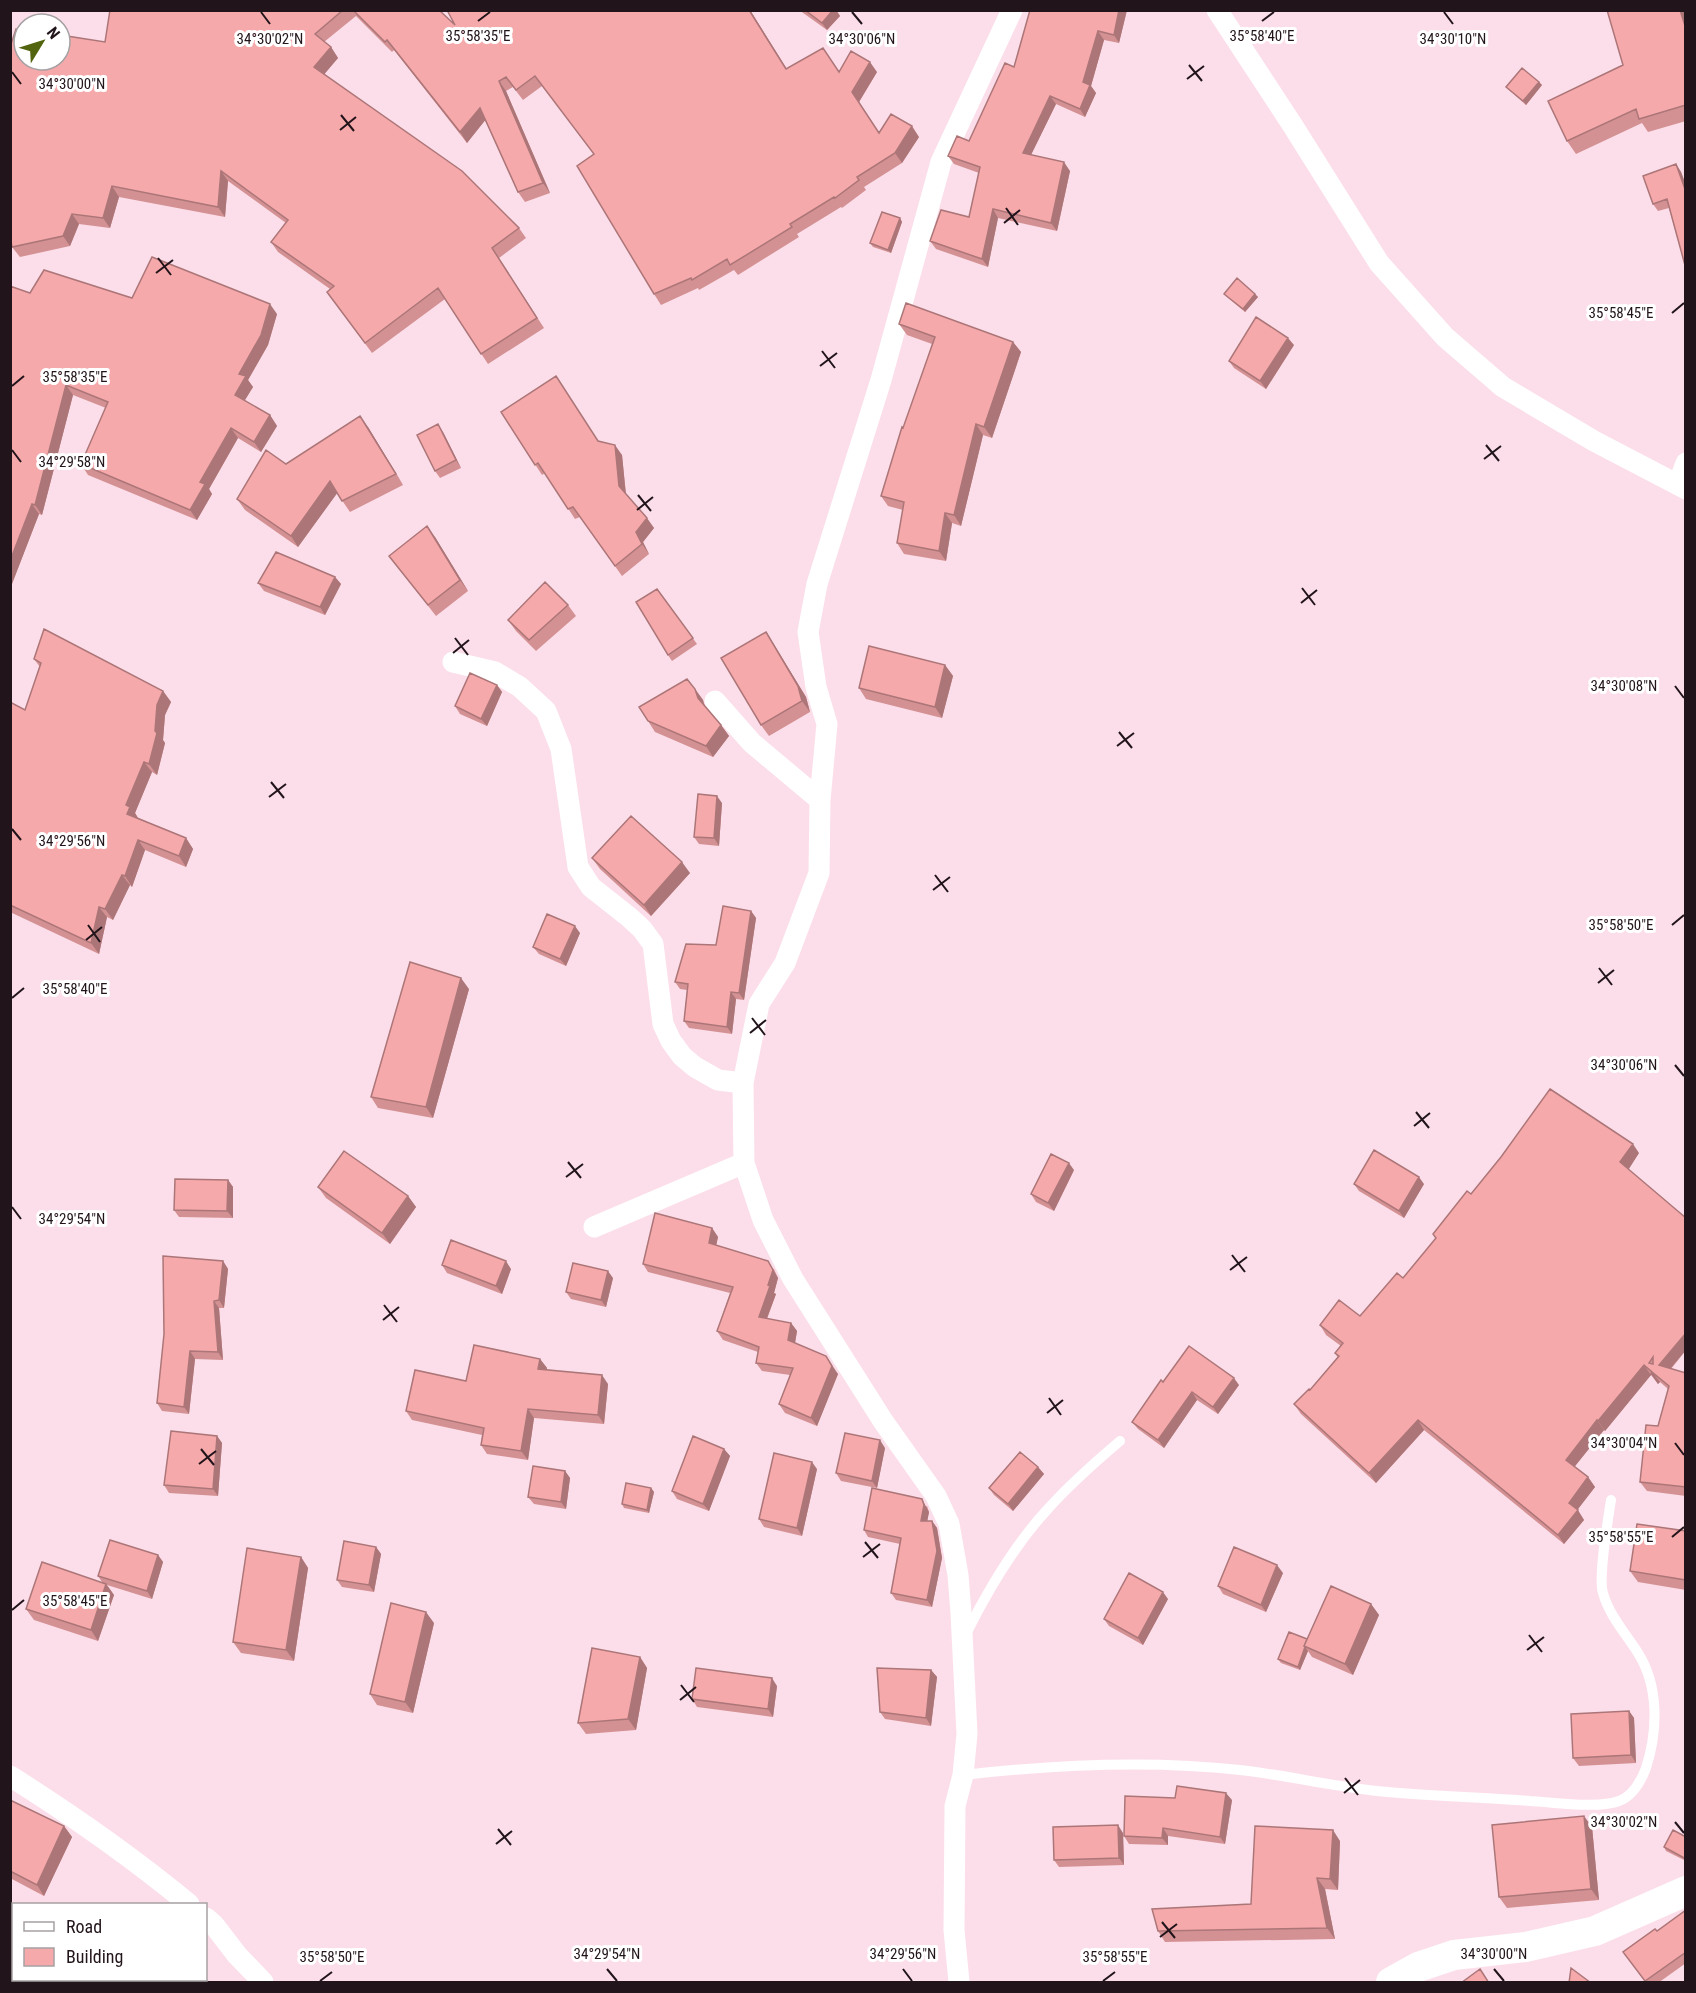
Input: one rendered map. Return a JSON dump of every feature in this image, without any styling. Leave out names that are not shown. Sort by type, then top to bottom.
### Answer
[{"type":"street","points":[[959,1983],[954,1930],[955,1806],[963,1775],[967,1734],[958,1575],[949,1524],[936,1496],[883,1421],[793,1279],[762,1220],[744,1163],[743,1083],[759,1004],[785,963],[819,873],[820,800],[827,724],[816,687],[808,632],[817,584],[882,380],[941,162],[1012,10]]},
{"type":"street","points":[[1217,10],[1379,263],[1445,337],[1503,387],[1594,441],[1682,487],[1686,463]]},
{"type":"street","points":[[453,662],[495,672],[520,687],[546,711],[561,748],[578,867],[591,887],[629,917],[653,944],[663,1024],[671,1041],[682,1056],[695,1067],[718,1080],[743,1083]]},
{"type":"street","points":[[715,701],[752,743],[820,800]]},
{"type":"street","points":[[594,1227],[744,1163]]},
{"type":"street","points":[[10,1776],[116,1848],[186,1903]]},
{"type":"street","points":[[1391,1983],[1418,1967],[1454,1955],[1526,1947],[1594,1931],[1686,1891]]},
{"type":"street","points":[[207,1919],[263,1983]]},
{"type":"lane","points":[[962,1641],[986,1595],[1013,1552],[1081,1474],[1120,1441]]},
{"type":"lane","points":[[963,1775],[1005,1770],[1108,1765],[1185,1766],[1240,1770],[1376,1791],[1560,1803],[1604,1804],[1619,1801],[1638,1785],[1646,1767],[1655,1705],[1650,1678],[1640,1656],[1611,1611],[1602,1592],[1611,1500]]},
{"type":"building","points":[[110,10],[343,10],[315,34],[331,47],[314,67],[462,171],[519,228],[492,248],[537,318],[481,354],[438,288],[365,343],[327,292],[334,286],[271,242],[288,220],[221,171],[218,207],[112,186],[103,218],[72,214],[63,236],[12,247],[10,236],[10,47],[12,41],[12,72],[72,72],[72,37],[105,42]]},
{"type":"building","points":[[353,10],[439,10],[455,25],[447,10],[749,10],[786,69],[823,48],[839,72],[851,51],[870,62],[852,92],[879,133],[891,114],[912,126],[895,153],[857,177],[859,180],[835,198],[790,224],[792,227],[730,265],[727,259],[692,280],[691,278],[654,294],[577,166],[594,154],[535,76],[516,90],[506,77],[499,81],[543,183],[518,192],[480,108],[460,132],[387,40],[385,42]]},
{"type":"building","points":[[805,10],[833,10],[822,23]]},
{"type":"building","points":[[1030,10],[1119,10],[1114,35],[1098,31],[1083,82],[1090,85],[1080,109],[1050,96],[1023,153],[1064,162],[1051,223],[993,209],[982,259],[930,241],[941,210],[969,217],[980,167],[948,156],[957,136],[969,141],[1005,63],[1014,67]]},
{"type":"building","points":[[1607,10],[1680,10],[1686,29],[1686,105],[1639,119],[1636,109],[1567,141],[1548,101],[1623,65]]},
{"type":"building","points":[[1522,68],[1539,82],[1523,101],[1506,87]]},
{"type":"building","points":[[1676,164],[1686,192],[1686,269],[1667,199],[1653,204],[1643,176]]},
{"type":"building","points":[[882,212],[900,218],[888,250],[870,243]]},
{"type":"building","points":[[152,257],[270,304],[261,335],[239,374],[246,376],[235,395],[270,415],[254,442],[231,428],[200,482],[205,484],[190,510],[81,464],[108,402],[66,385],[35,505],[32,504],[10,561],[10,286],[30,293],[44,270],[132,298]]},
{"type":"building","points":[[1237,278],[1255,294],[1243,309],[1224,294]]},
{"type":"building","points":[[906,303],[1013,342],[984,427],[976,424],[954,515],[945,513],[939,551],[897,543],[904,502],[881,496],[902,427],[935,337],[899,324]]},
{"type":"building","points":[[1256,317],[1288,338],[1260,381],[1229,361]]},
{"type":"building","points":[[556,376],[598,441],[615,445],[619,486],[647,518],[636,532],[642,544],[615,566],[573,507],[568,509],[538,463],[535,465],[501,412]]},
{"type":"building","points":[[360,416],[396,474],[342,501],[330,481],[291,536],[237,499],[266,450],[286,464]]},
{"type":"building","points":[[438,424],[456,460],[435,471],[417,435]]},
{"type":"building","points":[[427,526],[460,580],[428,605],[389,556]]},
{"type":"building","points":[[276,552],[335,577],[320,607],[258,583]]},
{"type":"building","points":[[545,582],[568,605],[529,640],[508,620]]},
{"type":"building","points":[[657,589],[693,638],[668,655],[636,602]]},
{"type":"building","points":[[44,629],[163,691],[157,705],[155,731],[157,733],[149,764],[144,762],[126,805],[130,807],[127,814],[186,838],[179,856],[138,840],[125,876],[122,875],[105,909],[99,907],[91,943],[10,905],[10,702],[25,710],[41,663],[34,659]]},
{"type":"building","points":[[766,632],[798,686],[802,701],[761,725],[721,658]]},
{"type":"building","points":[[869,646],[945,665],[935,707],[859,688]]},
{"type":"building","points":[[470,673],[497,685],[481,719],[455,706]]},
{"type":"building","points":[[687,679],[695,689],[698,698],[721,725],[706,746],[648,721],[639,707]]},
{"type":"building","points":[[698,794],[717,796],[714,838],[694,837]]},
{"type":"building","points":[[631,816],[682,862],[644,905],[592,858]]},
{"type":"building","points":[[723,906],[751,911],[739,993],[731,992],[727,1027],[684,1021],[688,984],[675,982],[686,944],[716,945]]},
{"type":"building","points":[[547,914],[575,926],[560,959],[533,947]]},
{"type":"building","points":[[410,962],[461,978],[426,1107],[371,1097]]},
{"type":"building","points":[[1550,1089],[1633,1144],[1620,1162],[1686,1218],[1686,1333],[1659,1365],[1686,1373],[1686,1487],[1640,1482],[1646,1425],[1658,1426],[1669,1386],[1653,1373],[1651,1374],[1652,1372],[1644,1365],[1566,1460],[1588,1477],[1569,1503],[1578,1510],[1558,1535],[1418,1420],[1369,1473],[1294,1404],[1310,1390],[1339,1356],[1335,1353],[1343,1343],[1320,1325],[1339,1300],[1360,1316],[1397,1273],[1403,1278],[1436,1238],[1433,1234],[1467,1191],[1471,1194]]},
{"type":"building","points":[[1374,1150],[1419,1177],[1399,1211],[1354,1184]]},
{"type":"building","points":[[344,1151],[408,1196],[382,1233],[318,1187]]},
{"type":"building","points":[[1051,1154],[1069,1163],[1048,1203],[1031,1194]]},
{"type":"building","points":[[175,1179],[228,1180],[227,1211],[174,1210]]},
{"type":"building","points":[[655,1213],[712,1228],[709,1243],[768,1261],[773,1270],[759,1317],[791,1323],[788,1340],[826,1356],[832,1366],[811,1418],[779,1404],[793,1368],[756,1363],[759,1347],[717,1331],[733,1287],[643,1264]]},
{"type":"building","points":[[451,1240],[506,1261],[496,1286],[442,1265]]},
{"type":"building","points":[[163,1256],[223,1261],[219,1300],[214,1301],[218,1352],[190,1351],[184,1407],[157,1403],[164,1334]]},
{"type":"building","points":[[573,1263],[608,1271],[601,1300],[566,1292]]},
{"type":"building","points":[[474,1345],[540,1359],[538,1369],[602,1375],[598,1415],[528,1409],[521,1451],[481,1445],[484,1428],[406,1411],[415,1370],[466,1381]]},
{"type":"building","points":[[1189,1346],[1234,1378],[1213,1407],[1192,1392],[1158,1440],[1132,1422],[1161,1380],[1163,1382]]},
{"type":"building","points":[[171,1431],[217,1436],[213,1489],[164,1485]]},
{"type":"building","points":[[845,1433],[880,1440],[872,1481],[836,1473]]},
{"type":"building","points":[[693,1436],[724,1449],[703,1504],[672,1491]]},
{"type":"building","points":[[1020,1452],[1038,1467],[1008,1504],[989,1488]]},
{"type":"building","points":[[774,1453],[812,1462],[797,1528],[759,1519]]},
{"type":"building","points":[[533,1466],[565,1471],[561,1502],[528,1497]]},
{"type":"building","points":[[626,1483],[651,1488],[647,1510],[622,1504]]},
{"type":"building","points":[[872,1488],[922,1499],[924,1505],[921,1521],[932,1521],[937,1551],[927,1600],[891,1593],[901,1538],[864,1530]]},
{"type":"building","points":[[1637,1524],[1686,1531],[1686,1580],[1630,1571]]},
{"type":"building","points":[[110,1540],[158,1555],[147,1591],[98,1576]]},
{"type":"building","points":[[344,1541],[376,1547],[369,1585],[337,1580]]},
{"type":"building","points":[[1234,1547],[1277,1565],[1261,1605],[1218,1586]]},
{"type":"building","points":[[247,1548],[301,1557],[286,1650],[233,1642]]},
{"type":"building","points":[[42,1562],[106,1584],[91,1630],[26,1609]]},
{"type":"building","points":[[1129,1573],[1163,1592],[1138,1638],[1104,1619]]},
{"type":"building","points":[[1331,1586],[1371,1604],[1345,1664],[1304,1646]]},
{"type":"building","points":[[391,1603],[426,1612],[405,1702],[370,1694]]},
{"type":"building","points":[[1289,1632],[1307,1639],[1298,1667],[1278,1659]]},
{"type":"building","points":[[592,1648],[640,1657],[628,1719],[578,1723]]},
{"type":"building","points":[[696,1668],[772,1678],[768,1709],[692,1699]]},
{"type":"building","points":[[877,1668],[931,1670],[926,1718],[880,1712]]},
{"type":"building","points":[[1629,1711],[1631,1755],[1573,1758],[1571,1714]]},
{"type":"building","points":[[1177,1786],[1226,1793],[1220,1837],[1163,1828],[1162,1838],[1124,1836],[1125,1796],[1175,1798]]},
{"type":"building","points":[[10,1800],[64,1826],[37,1885],[10,1871]]},
{"type":"building","points":[[1584,1816],[1591,1889],[1499,1897],[1492,1825]]},
{"type":"building","points":[[1118,1825],[1119,1858],[1054,1860],[1053,1827]]},
{"type":"building","points":[[1255,1826],[1333,1830],[1330,1879],[1317,1878],[1327,1928],[1158,1931],[1152,1909],[1251,1904]]},
{"type":"building","points":[[1673,1830],[1686,1837],[1686,1859],[1664,1847]]},
{"type":"building","points":[[1686,1910],[1686,1952],[1645,1981],[1623,1952]]},
{"type":"building","points":[[1571,1968],[1591,1983],[1569,1983]]},
{"type":"building","points":[[1480,1969],[1489,1983],[1461,1983]]}]
